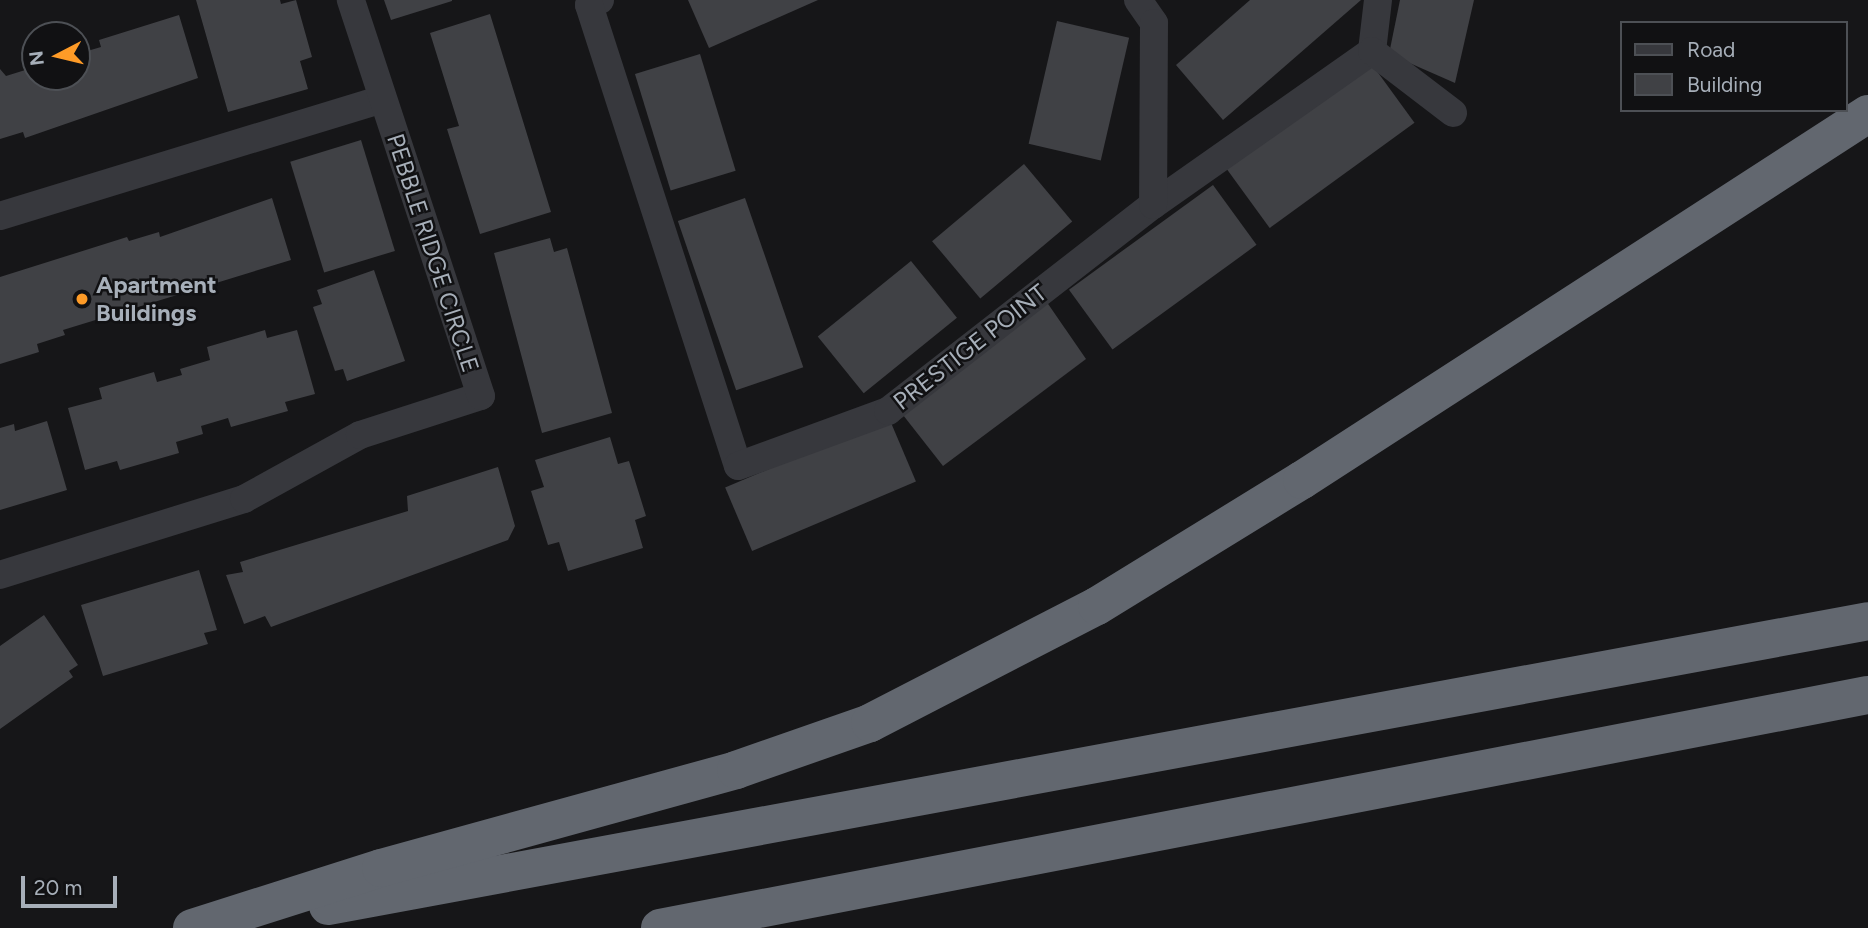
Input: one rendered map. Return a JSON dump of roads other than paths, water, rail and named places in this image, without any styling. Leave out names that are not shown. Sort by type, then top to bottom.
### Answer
[{"type":"highway","points":[[192,928],[381,868],[736,771],[870,723],[1097,606],[1302,480],[1868,114]]},
{"type":"highway","points":[[210,928],[1868,621]]},
{"type":"highway","points":[[660,928],[1868,695]]},
{"type":"street","name":"PEBBLE RIDGE CIRCLE","points":[[0,575],[244,499],[360,435],[481,396],[351,0]]},
{"type":"street","name":"PRESTIGE POINT","points":[[600,0],[589,5],[738,466],[888,411],[1153,205],[1372,51]]},
{"type":"street","points":[[1138,0],[1154,23],[1153,205]]},
{"type":"street","points":[[1378,0],[1372,51],[1453,113]]},
{"type":"street","points":[[0,216],[382,99]]},
{"type":"place","name":"Apartment Buildings","points":[[82,299]]}]
